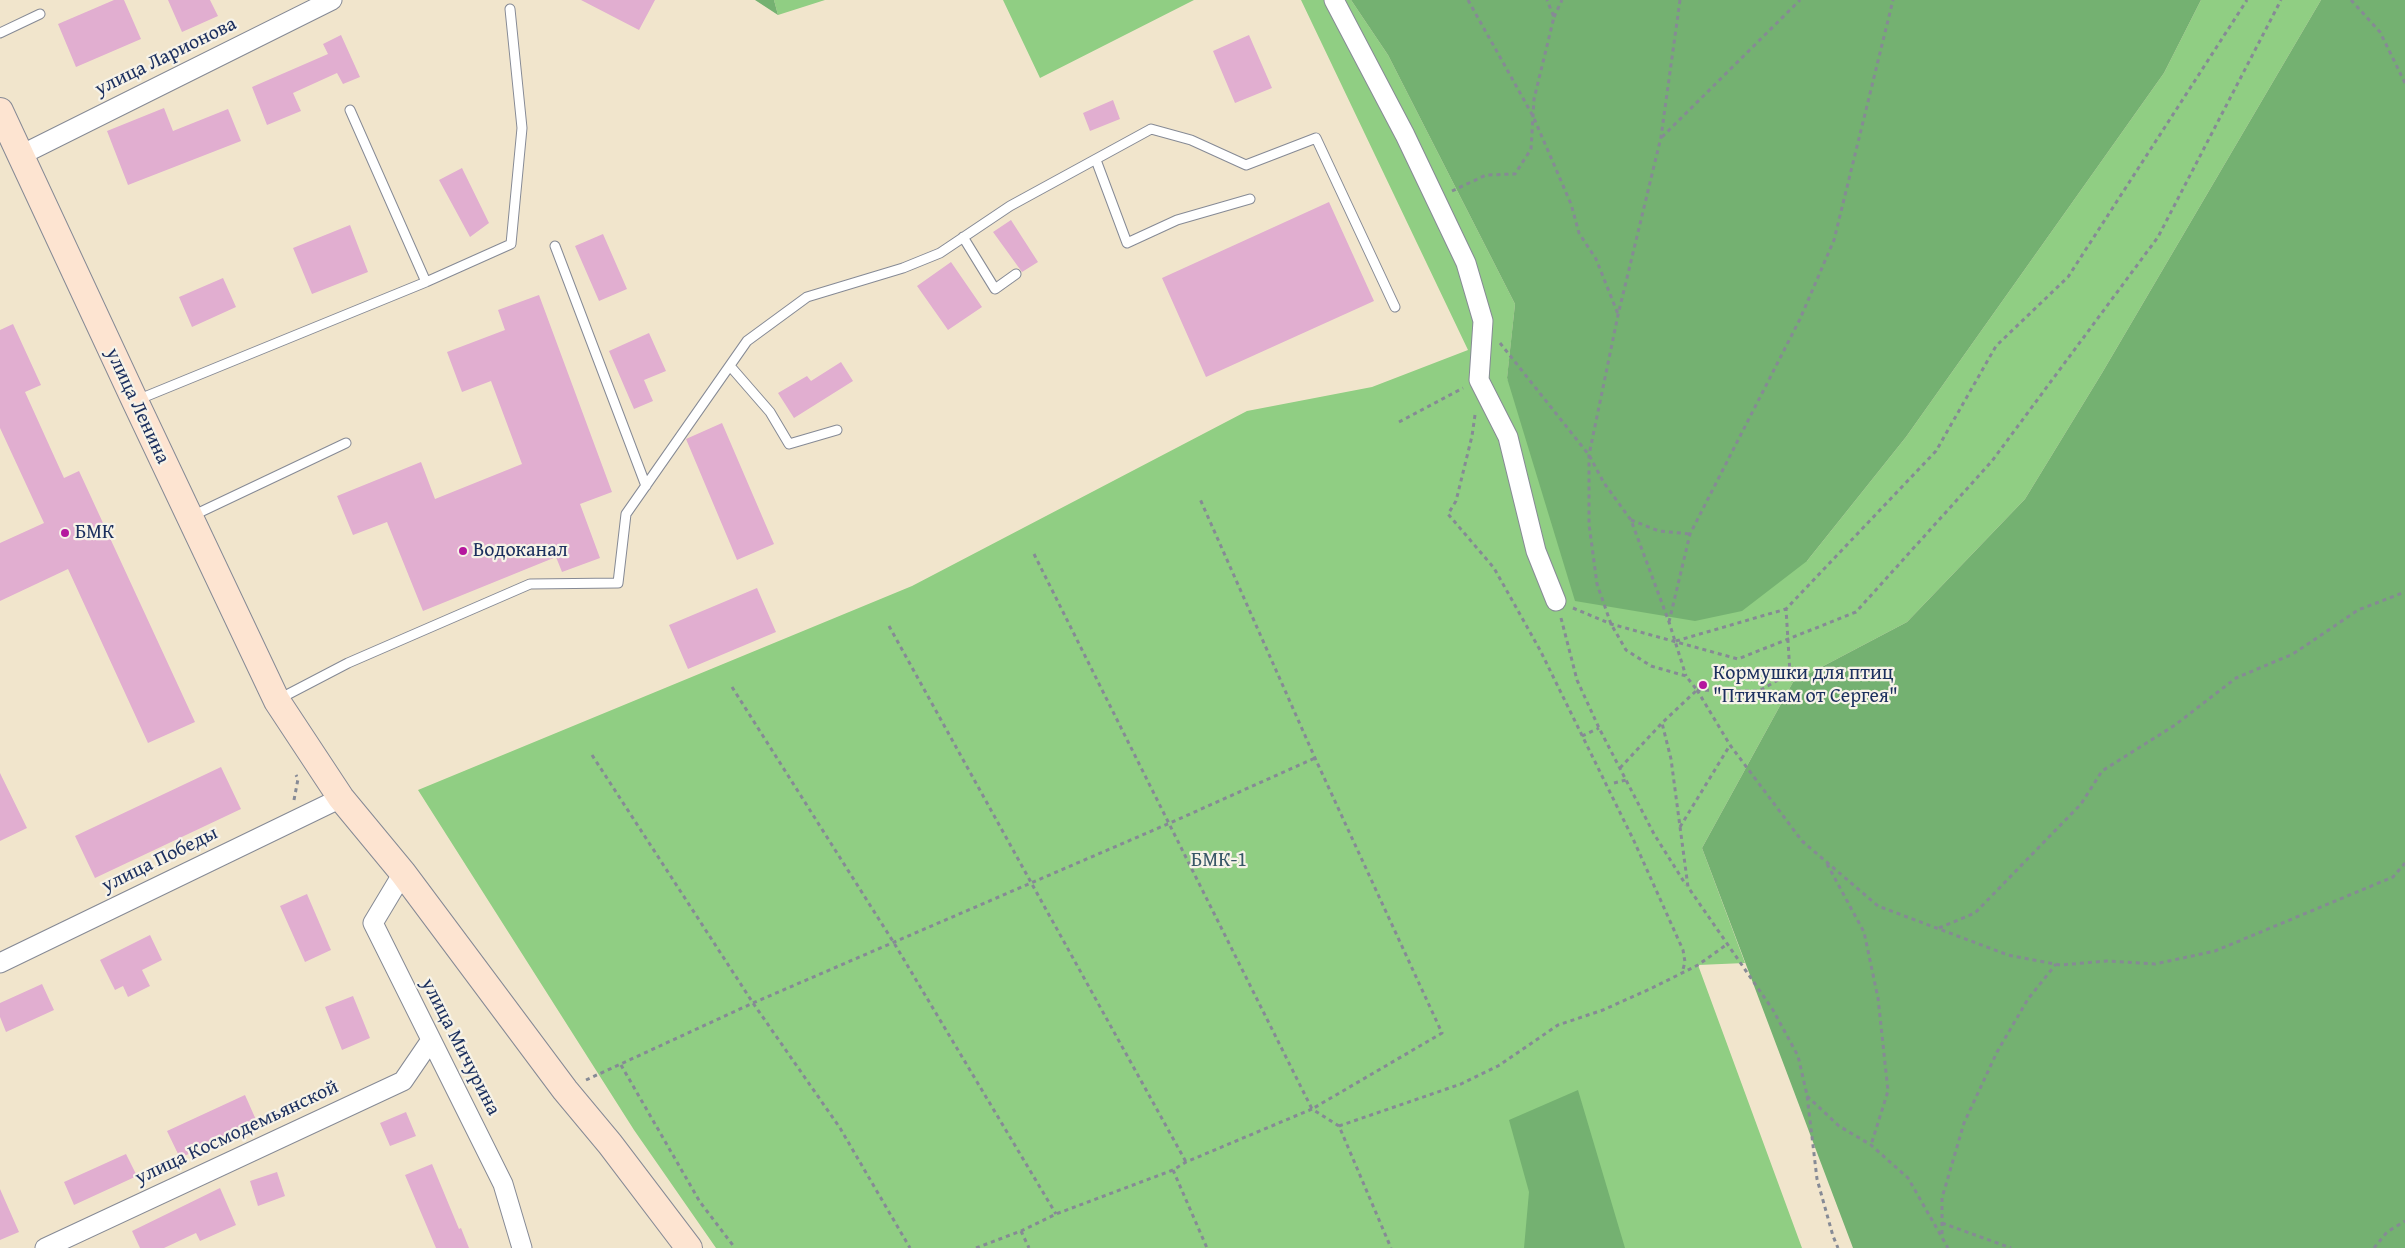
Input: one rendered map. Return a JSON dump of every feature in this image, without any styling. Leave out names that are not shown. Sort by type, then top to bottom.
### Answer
[{"type":"main road","name":"улица Ленина","points":[[0,111],[277,701],[341,798],[403,873],[565,1090],[610,1144],[689,1248]]},
{"type":"street","name":"улица Ларионова","points":[[20,155],[332,0]]},
{"type":"street","points":[[1334,0],[1405,135],[1466,263],[1483,321],[1479,380],[1508,437],[1536,551],[1556,601]]},
{"type":"street","name":"улица Победы","points":[[0,963],[341,798]]},
{"type":"street","name":"улица Мичурина","points":[[403,873],[373,923],[503,1184],[522,1248]]},
{"type":"street","name":"улица Космодемьянской","points":[[45,1248],[403,1081],[431,1040]]},
{"type":"lane","points":[[135,401],[426,282],[511,244],[522,128],[510,9]]},
{"type":"lane","points":[[0,33],[40,14]]},
{"type":"lane","points":[[350,110],[426,282]]},
{"type":"lane","points":[[277,701],[348,663],[530,584],[618,583],[626,514],[748,341],[807,297],[903,268],[940,253],[1010,206],[1151,129],[1192,140],[1246,165],[1316,138],[1395,307]]},
{"type":"lane","points":[[1096,160],[1127,243],[1178,220],[1250,199]]},
{"type":"lane","points":[[963,237],[996,290],[1016,274]]},
{"type":"lane","points":[[554,246],[646,486]]},
{"type":"lane","points":[[730,366],[770,412],[789,444],[837,430]]},
{"type":"lane","points":[[190,517],[346,443]]},
{"type":"path","points":[[1468,0],[1533,116],[1571,204],[1579,233],[1596,259],[1618,315]]},
{"type":"path","points":[[1547,0],[1554,17]]},
{"type":"path","points":[[1435,198],[1486,176],[1515,174],[1531,149],[1534,99],[1554,17],[1562,0]]},
{"type":"path","points":[[1680,0],[1661,137],[1618,315],[1588,455],[1589,524],[1596,574],[1611,624],[1626,650],[1651,666],[1686,676]]},
{"type":"path","points":[[1661,137],[1800,0]]},
{"type":"path","points":[[1669,622],[1690,534],[1800,319],[1834,240],[1894,0]]},
{"type":"path","points":[[1674,641],[1786,609],[1936,451],[1996,346],[2068,277],[2247,0]]},
{"type":"path","points":[[1556,601],[1611,624],[1738,659],[1856,612],[1992,462],[2158,237],[2281,0]]},
{"type":"path","points":[[2351,0],[2380,32],[2405,83]]},
{"type":"path","points":[[1483,321],[1588,455],[1604,483],[1631,520],[1669,622],[1686,676],[1697,690],[1730,745],[1802,841],[1878,906],[2008,955],[2056,964],[2106,961],[2155,964],[2215,951],[2393,877],[2405,863]]},
{"type":"path","points":[[1398,422],[1479,380]]},
{"type":"path","points":[[1479,380],[1472,436],[1456,500],[1448,514],[1494,568],[1540,650],[1634,841],[1684,950],[1685,962],[1682,973]]},
{"type":"path","points":[[976,1248],[1020,1231],[1056,1214],[1173,1170],[1186,1162],[1312,1109],[1442,1032],[1315,758],[1200,499]]},
{"type":"path","points":[[1631,520],[1659,531],[1690,534]]},
{"type":"path","points":[[1034,554],[1312,1109],[1339,1126],[1391,1248]]},
{"type":"path","points":[[1939,928],[1975,913],[2081,804],[2102,770],[2175,725],[2236,678],[2293,654],[2358,610],[2405,592]]},
{"type":"path","points":[[1556,601],[1577,680],[1599,728],[1654,834],[1726,945],[1773,1010],[1798,1056],[1807,1096],[1817,1179],[1838,1248]]},
{"type":"path","points":[[1620,768],[1662,723],[1697,690],[1759,691],[1790,673],[1786,609]]},
{"type":"path","points":[[889,626],[1186,1162]]},
{"type":"path","points":[[732,687],[894,943],[1056,1214]]},
{"type":"path","points":[[1662,723],[1672,759],[1688,887]]},
{"type":"path","points":[[1582,736],[1599,728]]},
{"type":"path","points":[[1680,827],[1730,745]]},
{"type":"path","points":[[592,755],[753,1003],[840,1128],[910,1248]]},
{"type":"path","points":[[565,1090],[753,1003],[1170,823],[1315,758]]},
{"type":"path","points":[[1614,783],[1626,780]]},
{"type":"path","points":[[1826,861],[1864,932],[1878,998],[1888,1091],[1871,1145]]},
{"type":"path","points":[[1339,1126],[1461,1084],[1498,1066],[1558,1025],[1603,1010],[1682,973],[1698,965],[1726,945]]},
{"type":"path","points":[[1942,1234],[1942,1198],[1964,1122],[1997,1052],[2028,999],[2056,964]]},
{"type":"path","points":[[621,1064],[700,1202],[735,1248]]},
{"type":"path","points":[[1807,1096],[1839,1126],[1871,1145],[1908,1178],[1942,1234],[1948,1248]]},
{"type":"path","points":[[1173,1170],[1207,1248]]},
{"type":"path","points":[[2374,1248],[2388,1232],[2405,1221]]},
{"type":"path","points":[[1942,1223],[2011,1248]]},
{"type":"path","points":[[1020,1231],[1029,1248]]},
{"type":"green space","points":[[755,0],[774,0],[778,15]]},
{"type":"green space","points":[[774,0],[825,0],[778,15]]},
{"type":"green space","points":[[1003,0],[1194,0],[1040,78]]},
{"type":"green space","name":"БМК-1","points":[[1301,0],[1351,0],[1388,55],[1515,304],[1507,379],[1807,561],[1906,437],[2164,73],[2201,0],[2321,0],[2102,373],[2025,499],[1907,622],[1793,682],[1702,848],[1745,963],[1698,965],[1802,1248],[716,1248],[634,1130],[418,790],[912,586],[1247,411],[1372,387],[1468,350]]},
{"type":"green space","points":[[1351,0],[2201,0],[2164,73],[1906,437],[1807,561],[1742,611],[1695,621],[1575,601],[1507,378],[1515,304],[1388,55]]},
{"type":"green space","points":[[2321,0],[2405,0],[2405,1248],[1853,1248],[1702,848],[1793,682],[1907,622],[2025,499],[2102,373]]},
{"type":"green space","points":[[1578,1090],[1625,1248],[1524,1248],[1529,1192],[1509,1120]]},
{"type":"building","points":[[114,0],[124,0],[141,39],[76,67],[58,24]]},
{"type":"building","points":[[168,0],[210,0],[218,16],[182,32]]},
{"type":"building","points":[[581,0],[655,0],[639,30]]},
{"type":"building","points":[[341,35],[360,77],[343,84],[337,73],[293,93],[301,111],[267,125],[252,87],[328,54],[323,44]]},
{"type":"building","points":[[1249,35],[1272,88],[1235,103],[1213,51]]},
{"type":"building","points":[[1113,100],[1120,119],[1090,131],[1083,113]]},
{"type":"building","points":[[164,108],[173,131],[228,109],[241,141],[128,185],[107,131]]},
{"type":"building","points":[[462,168],[489,223],[470,237],[439,180]]},
{"type":"building","points":[[1329,202],[1374,301],[1206,377],[1162,278]]},
{"type":"building","points":[[1011,220],[1038,262],[1022,272],[993,232]]},
{"type":"building","points":[[350,225],[368,272],[312,294],[293,248]]},
{"type":"building","points":[[603,234],[627,289],[599,301],[575,246]]},
{"type":"building","points":[[951,262],[982,307],[948,330],[917,286]]},
{"type":"building","points":[[223,278],[236,307],[192,327],[179,297]]},
{"type":"building","points":[[539,295],[612,492],[580,504],[600,558],[562,572],[556,557],[423,611],[387,522],[353,535],[337,496],[421,462],[435,499],[522,464],[491,381],[462,392],[447,352],[505,330],[498,310]]},
{"type":"building","name":"БМК","points":[[13,324],[41,385],[25,392],[64,478],[79,471],[195,722],[148,743],[68,569],[0,601],[0,543],[44,523],[0,428],[0,330]]},
{"type":"building","points":[[649,333],[666,371],[644,380],[653,401],[634,409],[609,351]]},
{"type":"building","points":[[841,362],[853,381],[794,418],[778,393],[807,376],[811,381]]},
{"type":"building","points":[[722,423],[774,544],[737,560],[686,439]]},
{"type":"building","points":[[757,588],[776,632],[688,669],[669,625]]},
{"type":"building","points":[[221,767],[241,809],[95,878],[75,836]]},
{"type":"building","points":[[0,773],[27,828],[0,841]]},
{"type":"building","points":[[307,894],[331,950],[305,962],[280,906]]},
{"type":"building","points":[[150,935],[162,960],[142,970],[150,986],[128,997],[123,986],[115,990],[100,960]]},
{"type":"building","points":[[42,984],[54,1010],[6,1032],[0,1017],[0,1003]]},
{"type":"building","points":[[353,996],[370,1038],[342,1050],[325,1007]]},
{"type":"building","points":[[245,1095],[257,1122],[180,1158],[167,1131]]},
{"type":"building","points":[[406,1112],[416,1136],[390,1146],[380,1123]]},
{"type":"building","points":[[126,1154],[137,1176],[74,1205],[64,1182]]},
{"type":"building","points":[[432,1164],[469,1248],[436,1248],[405,1175]]},
{"type":"building","points":[[277,1172],[285,1196],[258,1206],[250,1181]]},
{"type":"building","points":[[220,1188],[236,1225],[200,1241],[196,1233],[164,1248],[140,1248],[132,1231]]},
{"type":"building","points":[[0,1189],[19,1232],[0,1240]]},
{"type":"place","name":"БМК","points":[[65,533]]},
{"type":"place","name":"Водоканал","points":[[463,551]]},
{"type":"place","name":"Кормушки для птиц \"Птичкам от Сергея\"","points":[[1703,685]]}]
